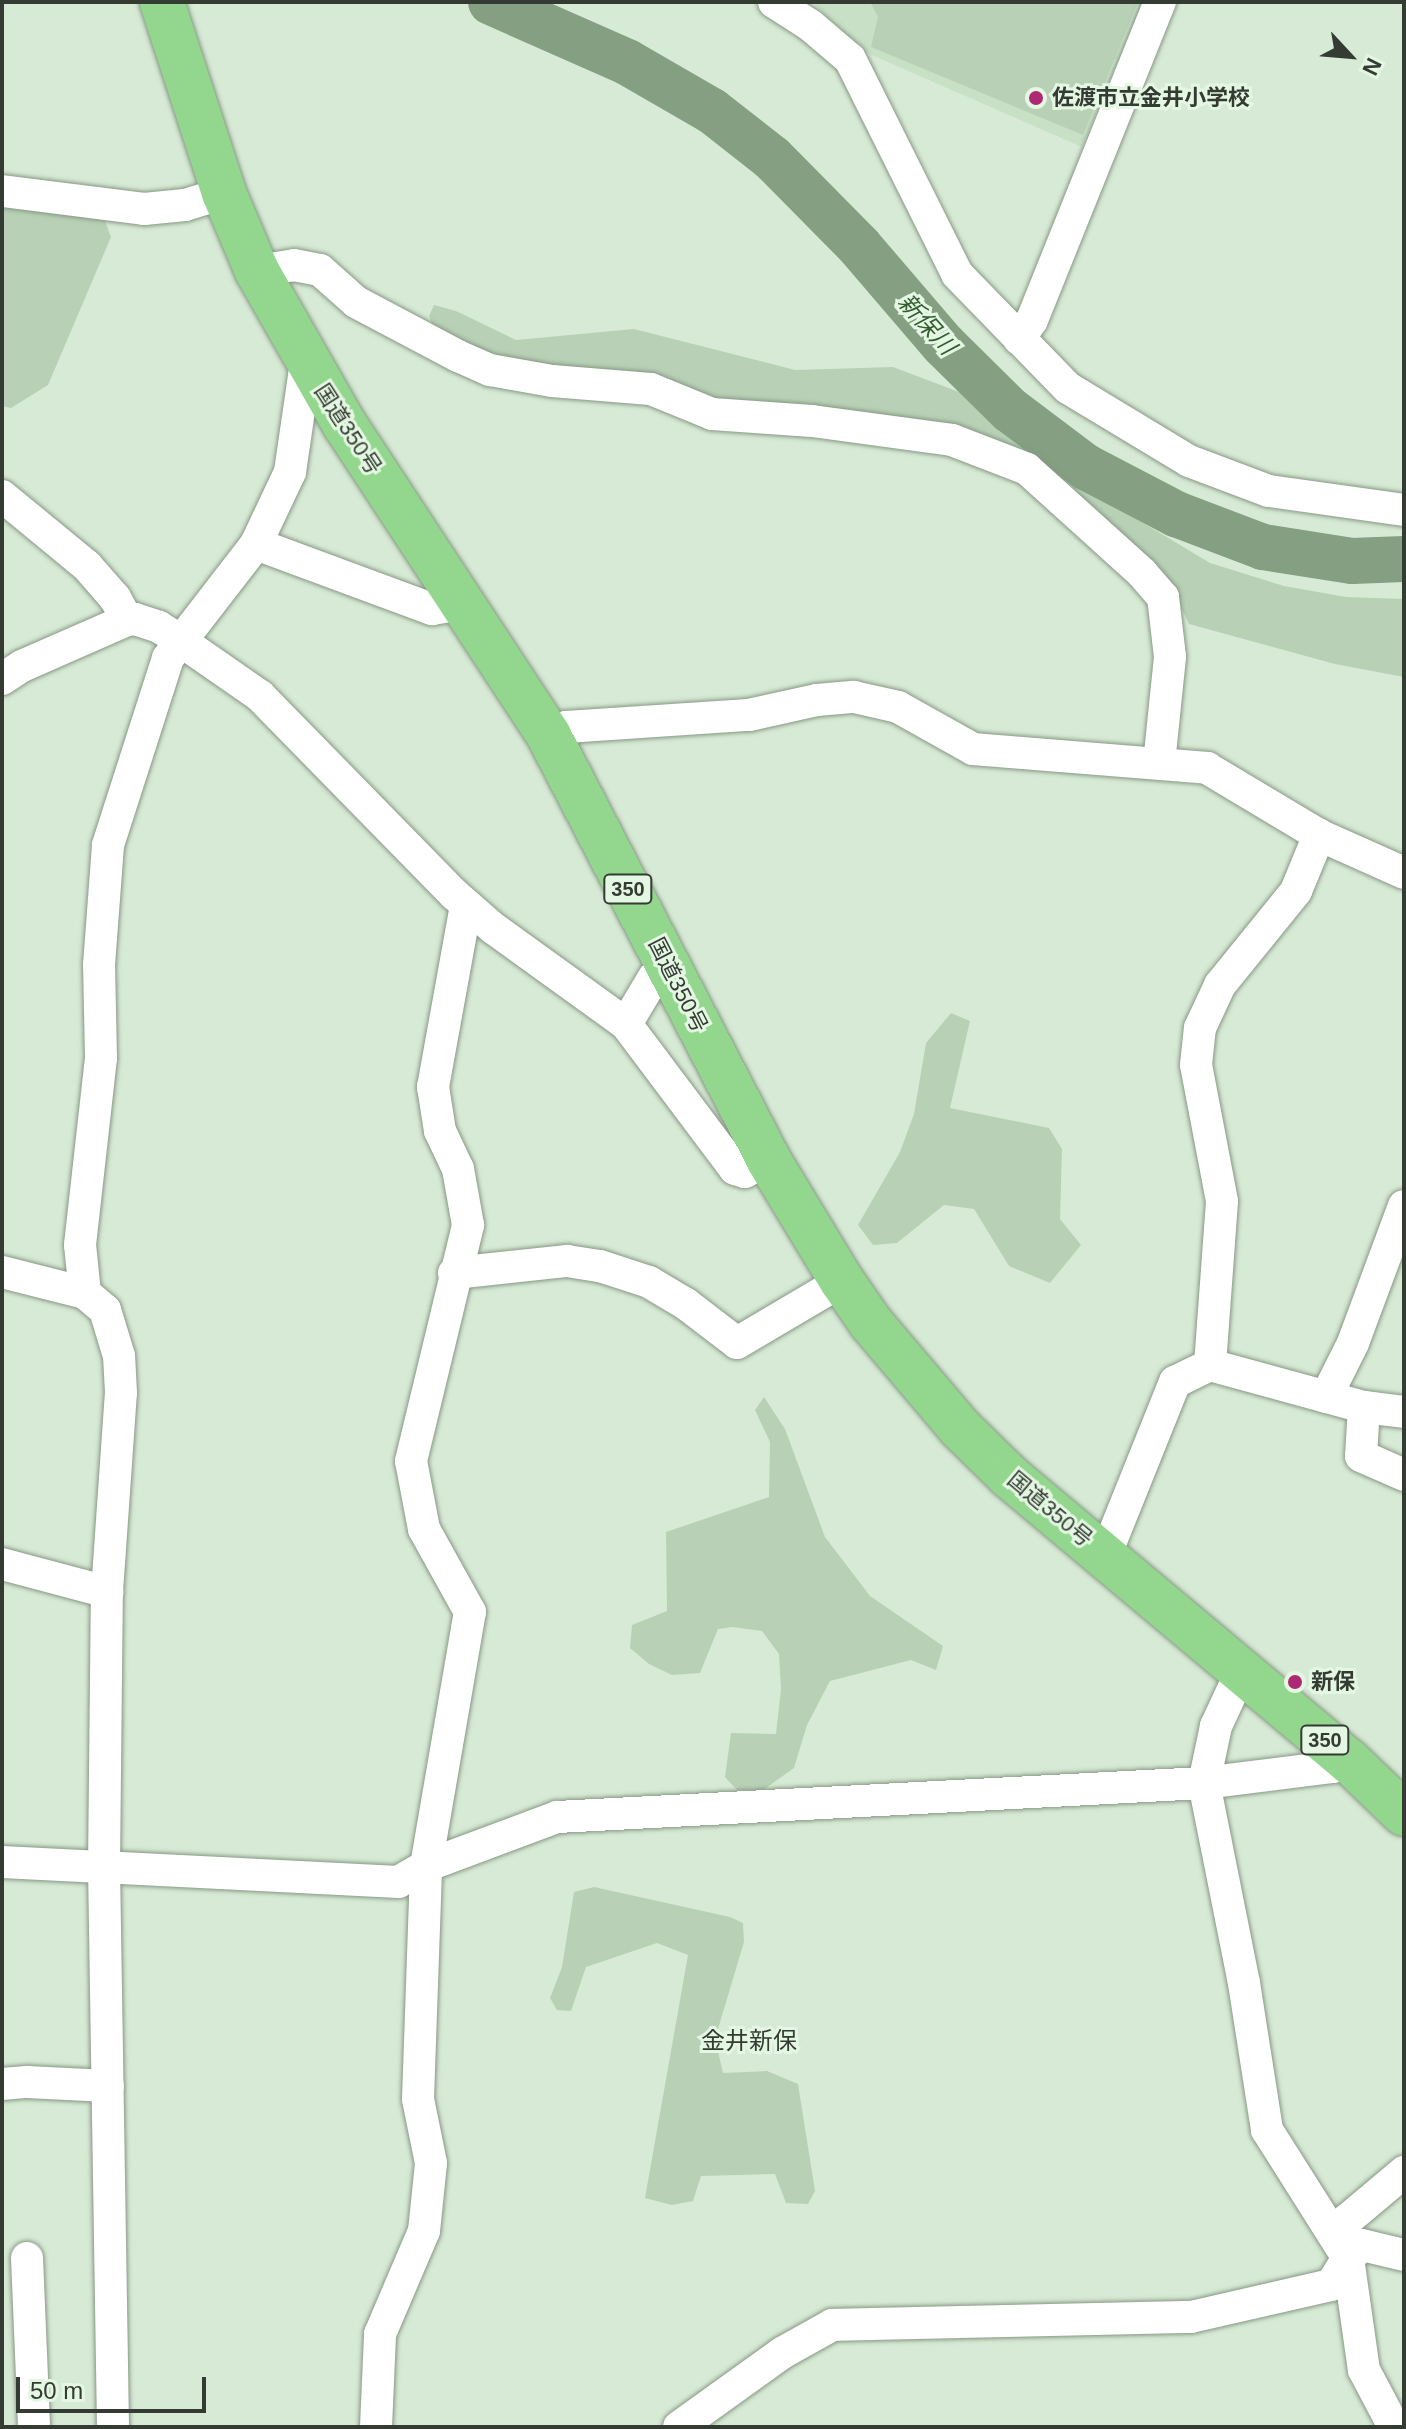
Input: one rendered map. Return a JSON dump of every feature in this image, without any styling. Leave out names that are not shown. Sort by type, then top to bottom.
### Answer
[{"type":"highway","name":"国道350号","points":[[162,2],[224,193],[257,271],[306,362],[549,736],[768,1159],[842,1281],[871,1323],[960,1428],[1009,1476],[1349,1761],[1404,1814]]},
{"type":"street","points":[[774,2],[810,25],[850,59],[957,274],[1068,388],[1189,461],[1269,491],[1404,510]]},
{"type":"street","points":[[1019,339],[1032,320],[1160,2]]},
{"type":"street","points":[[2,191],[144,209],[185,205],[224,193]]},
{"type":"street","points":[[257,271],[294,265],[320,270],[356,302],[490,370],[552,381],[651,389],[712,414],[812,421],[952,440],[1027,469],[1142,573],[1163,597],[1170,657],[1159,763]]},
{"type":"street","points":[[85,1293],[80,1245],[101,1058],[99,965],[108,845],[168,658],[256,544],[290,472],[306,362]]},
{"type":"street","points":[[2,496],[87,566],[115,598],[127,620]]},
{"type":"street","points":[[256,544],[432,609],[462,604]]},
{"type":"street","points":[[2,679],[22,666],[127,620],[135,619],[159,627],[260,696],[305,738],[422,863],[466,905],[626,1024],[735,1169],[745,1172],[768,1159]]},
{"type":"street","points":[[549,736],[566,727],[749,715],[817,700],[854,697],[898,707],[973,749],[1207,768],[1319,835],[1404,873]]},
{"type":"street","points":[[1210,1365],[1222,1201],[1196,1065],[1200,1028],[1220,985],[1296,891],[1319,835]]},
{"type":"street","points":[[376,2427],[380,2334],[424,2231],[431,2163],[418,2099],[426,1866],[470,1612],[424,1529],[411,1461],[468,1225],[458,1169],[440,1131],[433,1087],[466,905]]},
{"type":"street","points":[[626,1024],[654,977]]},
{"type":"street","points":[[1326,1397],[1395,1252],[1404,1206]]},
{"type":"street","points":[[454,1273],[567,1261],[600,1266],[649,1282],[686,1304],[737,1343],[842,1281]]},
{"type":"street","points":[[2,1272],[85,1293],[105,1310],[119,1356],[121,1393],[107,1592],[104,1867],[113,2427]]},
{"type":"street","points":[[1105,1556],[1175,1382],[1210,1365],[1364,1407],[1404,1412]]},
{"type":"street","points":[[1364,1407],[1361,1456],[1404,1475]]},
{"type":"street","points":[[2,1564],[107,1592]]},
{"type":"street","points":[[1242,1670],[1216,1726],[1204,1783],[1244,1983],[1267,2130],[1287,2166],[1342,2248],[1364,2370],[1394,2427]]},
{"type":"street","points":[[2,1862],[398,1882],[426,1866],[557,1817],[1204,1783],[1333,1767],[1349,1761]]},
{"type":"street","points":[[2,2084],[27,2082],[108,2086]]},
{"type":"street","points":[[679,2427],[782,2353],[832,2325],[1191,2317],[1331,2285],[1347,2220],[1404,2172]]},
{"type":"street","points":[[1342,2248],[1362,2245],[1404,2255]]},
{"type":"street","points":[[27,2258],[34,2427]]},
{"type":"shaded area","name":"佐渡市立金井小学校","points":[[813,2],[1143,2],[1082,147],[858,49]]},
{"type":"shaded area","name":"佐渡市立金井小学校","points":[[870,2],[1138,2],[1083,135],[871,47],[878,17]]},
{"type":"shaded area","points":[[2,204],[105,221],[111,237],[48,385],[11,408],[2,406]]},
{"type":"shaded area","points":[[434,305],[456,311],[516,340],[634,329],[795,370],[893,367],[975,398],[1135,518],[1210,563],[1284,586],[1346,597],[1404,599],[1404,677],[1335,664],[1189,624],[1172,588],[1036,464],[515,363],[435,331],[429,316]]},
{"type":"shaded area","points":[[951,1013],[970,1021],[950,1108],[1049,1128],[1062,1149],[1060,1219],[1081,1245],[1050,1283],[1009,1266],[974,1209],[944,1205],[897,1243],[873,1245],[858,1225],[900,1152],[914,1114],[926,1043]]},
{"type":"shaded area","points":[[764,1397],[785,1429],[825,1537],[870,1596],[943,1646],[936,1670],[911,1660],[830,1681],[807,1725],[794,1768],[763,1790],[737,1790],[725,1777],[731,1733],[776,1734],[781,1689],[779,1654],[762,1631],[732,1627],[718,1629],[700,1673],[672,1675],[649,1664],[630,1648],[632,1625],[667,1611],[666,1532],[769,1497],[770,1442],[755,1410]]},
{"type":"shaded area","points":[[594,1887],[730,1917],[743,1923],[744,1942],[715,2039],[723,2073],[767,2071],[798,2084],[815,2191],[808,2204],[786,2203],[775,2174],[701,2176],[693,2201],[672,2205],[645,2198],[688,1955],[657,1943],[586,1967],[571,2011],[557,2010],[550,1998],[562,1967],[574,1892]]},
{"type":"waterway","name":"新保川","points":[[491,2],[627,62],[712,111],[772,158],[859,246],[944,345],[1010,410],[1086,467],[1176,514],[1263,547],[1352,561],[1404,559]]},
{"type":"place","name":"佐渡市立金井小学校","points":[[1036,98]]},
{"type":"place","name":"新保","points":[[1295,1682]]},
{"type":"district","name":"金井新保","points":[[749,2041]]}]
